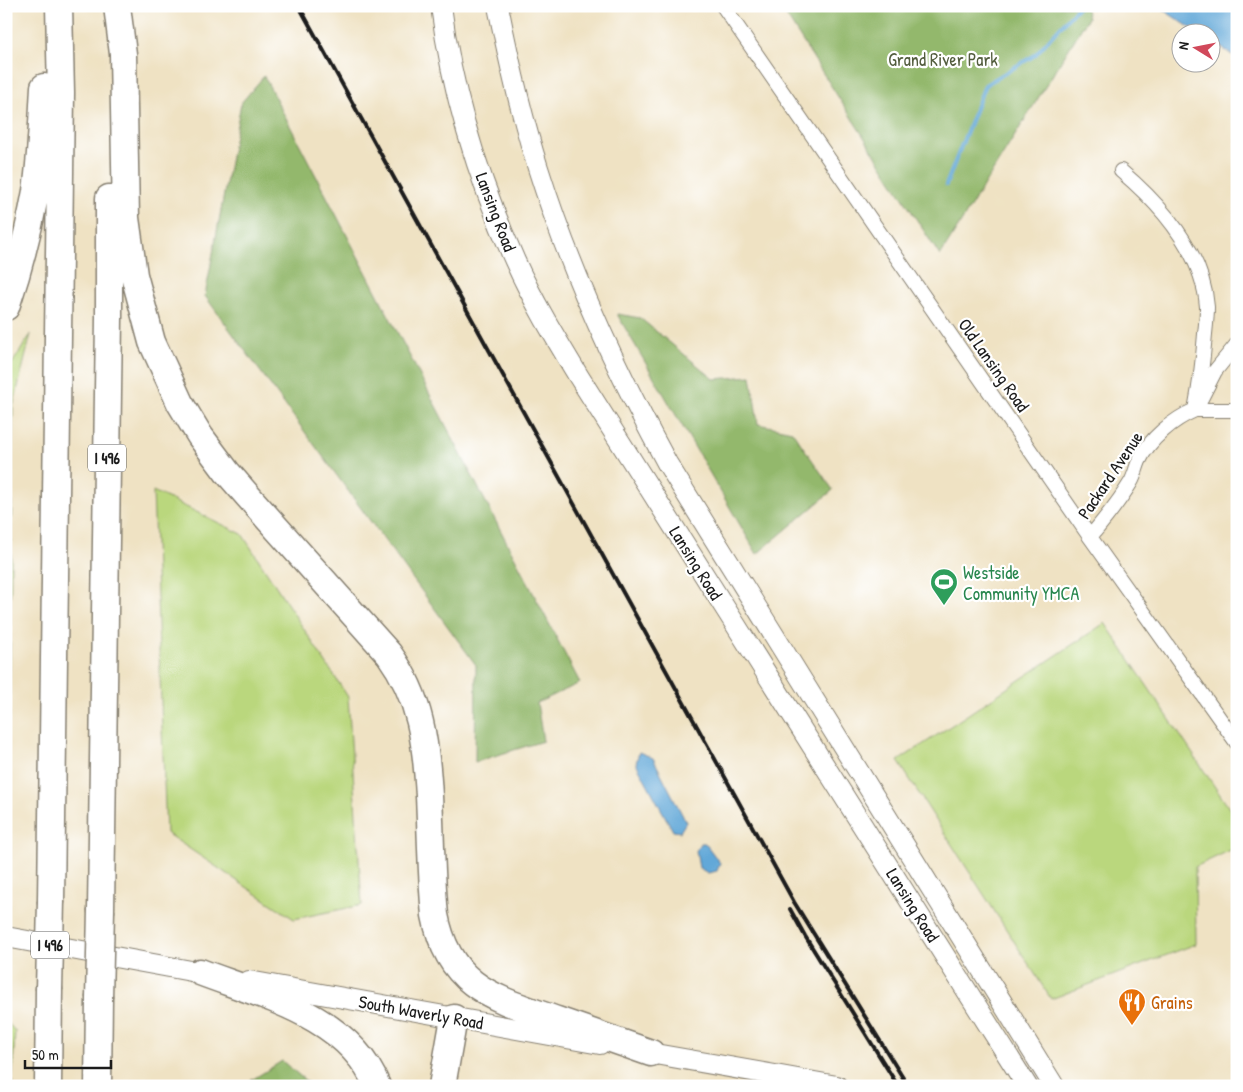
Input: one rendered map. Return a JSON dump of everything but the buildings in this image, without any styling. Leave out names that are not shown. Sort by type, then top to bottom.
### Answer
[{"type":"highway","points":[[6,307],[28,229],[38,173],[44,82],[46,6]]},
{"type":"highway","name":"I 496","points":[[48,1086],[61,93],[59,6]]},
{"type":"highway","name":"I 496","points":[[98,1086],[109,318],[109,6]]},
{"type":"highway","points":[[117,6],[123,54],[128,240],[137,289],[152,342],[180,403],[211,452],[247,495],[379,642],[402,674],[416,707],[424,740],[434,909],[439,934],[446,950],[461,972],[492,996],[651,1053]]},
{"type":"highway","points":[[200,972],[288,1005],[329,1028],[348,1044],[361,1060],[377,1086]]},
{"type":"highway","points":[[442,1086],[454,1018]]},
{"type":"highway","points":[[99,1029],[102,1086]]},
{"type":"main road","name":"Lansing Road","points":[[441,6],[459,100],[492,207],[515,262],[539,309],[584,386],[1027,1086]]},
{"type":"main road","name":"Lansing Road","points":[[498,6],[511,69],[541,176],[580,280],[642,417],[668,464],[1054,1086]]},
{"type":"main road","name":"South Waverly Road","points":[[6,937],[837,1086]]},
{"type":"street","name":"Old Lansing Road","points":[[723,6],[1090,537],[1237,743]]},
{"type":"street","points":[[1121,170],[1160,208],[1196,263],[1207,308],[1203,366],[1195,410]]},
{"type":"street","points":[[1195,410],[1215,371],[1237,344]]},
{"type":"street","name":"Packard Avenue","points":[[1090,537],[1117,505],[1133,480],[1140,459],[1153,441],[1182,416],[1195,410]]},
{"type":"street","points":[[1195,410],[1237,410]]},
{"type":"green space","name":"Grand River Park","points":[[780,6],[1085,6],[1088,18],[940,256]]},
{"type":"green space","points":[[264,76],[580,683],[537,703],[543,741],[475,762],[476,665],[205,296],[241,103]]},
{"type":"green space","points":[[617,314],[640,318],[714,379],[751,376],[758,424],[792,431],[833,490],[757,554]]},
{"type":"green space","points":[[31,334],[13,407],[9,717],[6,716],[6,373]]},
{"type":"green space","points":[[153,491],[242,534],[348,697],[362,905],[294,919],[166,833]]},
{"type":"green space","points":[[1105,623],[1237,820],[1237,847],[1195,867],[1196,944],[1051,999],[898,761]]},
{"type":"green space","points":[[6,1021],[15,1031],[12,1086],[6,1086]]},
{"type":"green space","points":[[282,1061],[312,1086],[242,1086]]},
{"type":"water","points":[[1157,6],[1237,6],[1237,58],[1220,47],[1220,22],[1182,22]]},
{"type":"water","points":[[639,752],[653,758],[686,822],[680,832],[673,831],[636,763]]},
{"type":"water","points":[[700,843],[705,843],[720,863],[717,871],[708,873],[699,868],[696,851]]},
{"type":"waterway","points":[[946,185],[985,85],[1035,55],[1079,6]]},
{"type":"railway","points":[[299,6],[794,902],[908,1086]]},
{"type":"railway","points":[[790,909],[898,1086]]},
{"type":"place","name":"Westside Community YMCA","points":[[944,606]]},
{"type":"place","name":"Grains","points":[[1132,1026]]}]
